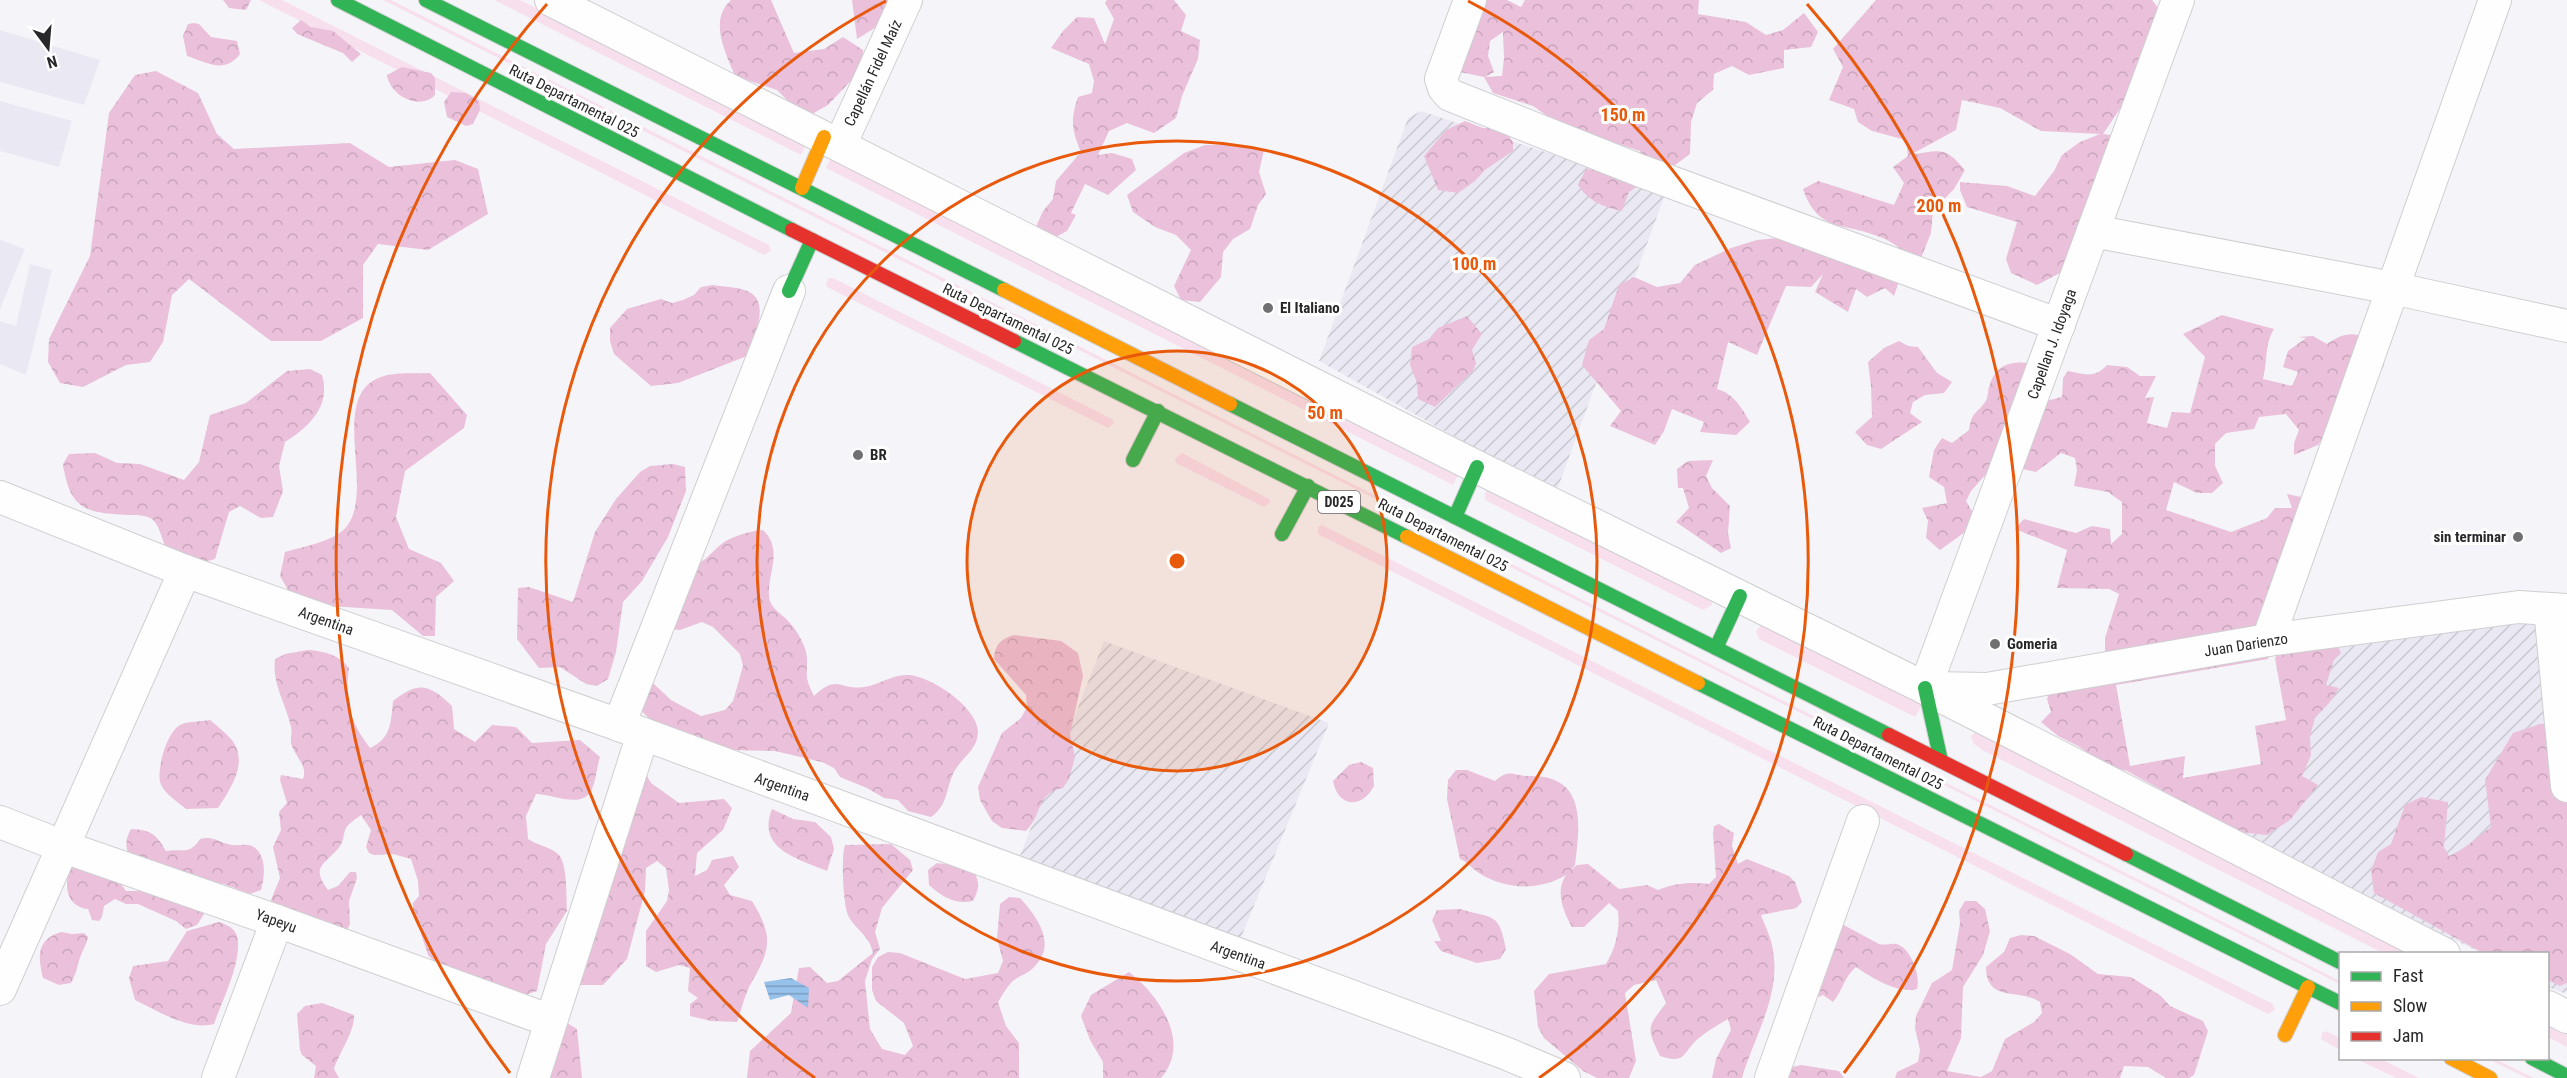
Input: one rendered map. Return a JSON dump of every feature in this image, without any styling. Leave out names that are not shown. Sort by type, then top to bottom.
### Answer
[{"type":"highway","name":"Ruta Departamental 025","points":[[338,0],[812,240],[2339,1002]]},
{"type":"highway","name":"Ruta Departamental 025","points":[[426,0],[2339,961]]},
{"type":"highway","points":[[802,188],[832,141]]},
{"type":"highway","points":[[789,291],[812,240]]},
{"type":"highway","points":[[1133,460],[1158,411]]},
{"type":"highway","points":[[1455,517],[1477,467]]},
{"type":"highway","points":[[1282,534],[1308,486]]},
{"type":"highway","points":[[1716,648],[1740,596]]},
{"type":"highway","points":[[1925,688],[1941,761]]},
{"type":"highway","points":[[2285,1035],[2308,987]]},
{"type":"highway","points":[[2453,1060],[2490,1078]]},
{"type":"highway","points":[[2534,1060],[2567,1076]]},
{"type":"street","points":[[551,0],[1477,467],[1925,688],[2440,952]]},
{"type":"street","name":"Capellán Fidel Maíz","points":[[832,141],[906,0]]},
{"type":"street","points":[[1470,0],[1441,79],[1450,95],[1641,171],[2059,325]]},
{"type":"street","points":[[2268,640],[2495,0]]},
{"type":"street","name":"Capellan J. Idoyaga","points":[[1925,688],[2176,1]]},
{"type":"street","points":[[2093,231],[2392,288],[2567,326]]},
{"type":"street","points":[[533,1078],[551,1021],[631,730],[789,291]]},
{"type":"street","name":"Argentina","points":[[0,497],[185,571],[631,730],[1499,1066],[1564,1078]]},
{"type":"street","points":[[0,988],[185,571]]},
{"type":"street","name":"Juan Darienzo","points":[[1925,688],[1988,689],[2268,640],[2519,607],[2558,610]]},
{"type":"street","points":[[2558,610],[2567,786]]},
{"type":"street","points":[[1771,1078],[1863,821]]},
{"type":"street","name":"Yapeyu","points":[[0,822],[64,848],[277,921],[551,1021]]},
{"type":"street","points":[[218,1078],[277,921]]},
{"type":"street","points":[[2549,1008],[2567,1017]]},
{"type":"shaded area","points":[[259,0],[282,0],[769,245],[771,251],[764,255]]},
{"type":"shaded area","points":[[383,0],[391,0],[2339,980],[2339,983]]},
{"type":"shaded area","points":[[494,0],[520,0],[806,144],[801,155]]},
{"type":"shaded area","points":[[0,30],[100,60],[84,105],[0,82]]},
{"type":"shaded area","points":[[0,101],[72,121],[59,167],[0,151]]},
{"type":"shaded area","points":[[1421,111],[1666,192],[1556,493],[1319,361],[1408,118]]},
{"type":"shaded area","points":[[832,156],[1459,473],[1453,485],[826,168]]},
{"type":"shaded area","points":[[0,240],[25,249],[0,309]]},
{"type":"shaded area","points":[[30,264],[52,270],[26,375],[0,364],[0,321],[16,326]]},
{"type":"shaded area","points":[[829,278],[1112,419],[1114,423],[1108,428],[827,287],[826,283]]},
{"type":"shaded area","points":[[1182,453],[1269,499],[1270,502],[1264,507],[1176,463],[1175,459]]},
{"type":"shaded area","points":[[1488,488],[1710,597],[1712,605],[1703,610],[1485,500]]},
{"type":"shaded area","points":[[1322,525],[2273,1004],[2275,1010],[2268,1014],[1318,534],[1318,527]]},
{"type":"shaded area","points":[[2518,621],[2537,626],[2567,907],[2567,992],[2549,987],[2549,952],[2479,952],[2238,832],[2335,648]]},
{"type":"shaded area","points":[[1761,625],[1922,705],[1915,717],[1759,639],[1756,631]]},
{"type":"shaded area","points":[[1104,641],[1329,723],[1238,945],[1019,858]]},
{"type":"shaded area","points":[[1974,733],[1980,733],[2416,952],[2381,952],[1982,750],[1974,744],[1971,737]]},
{"type":"shaded area","points":[[2549,1020],[2567,1029],[2567,1047],[2549,1038]]},
{"type":"shaded area","points":[[2326,1031],[2339,1038],[2339,1049],[2321,1039],[2322,1033]]},
{"type":"shaded area","points":[[2359,1060],[2383,1060],[2419,1078],[2396,1078]]},
{"type":"shaded area","points":[[2490,1060],[2497,1060],[2534,1078],[2527,1078]]},
{"type":"green space","points":[[223,0],[251,0],[246,10],[229,8]]},
{"type":"green space","points":[[731,0],[771,0],[794,53],[824,49],[843,37],[863,50],[862,69],[828,105],[805,118],[777,90],[735,76],[724,47],[720,27],[724,8]]},
{"type":"green space","points":[[852,0],[900,0],[894,16],[857,39]]},
{"type":"green space","points":[[1107,0],[1174,0],[1186,15],[1181,31],[1200,40],[1198,59],[1182,96],[1176,118],[1154,133],[1127,123],[1109,131],[1098,155],[1112,153],[1132,159],[1136,170],[1108,195],[1085,184],[1071,213],[1076,215],[1067,231],[1052,239],[1035,229],[1043,211],[1053,199],[1056,181],[1081,152],[1074,131],[1074,112],[1078,97],[1092,93],[1094,81],[1089,64],[1051,48],[1077,17],[1094,18],[1105,44],[1114,19],[1105,3]]},
{"type":"green space","points":[[1486,0],[1507,0],[1521,7],[1525,0],[1699,0],[1698,14],[1746,22],[1766,35],[1783,30],[1804,13],[1818,32],[1811,47],[1784,50],[1784,68],[1749,75],[1732,66],[1714,74],[1713,90],[1697,103],[1691,122],[1690,154],[1667,171],[1645,167],[1640,151],[1560,125],[1533,106],[1493,93],[1484,77],[1455,71],[1469,17],[1480,23],[1477,11]],"holes":[[[1503,32],[1502,76],[1485,77],[1494,72],[1488,56],[1490,41]]]},
{"type":"green space","points":[[1876,0],[2152,0],[2174,29],[2103,134],[2119,136],[2099,197],[2084,209],[2096,223],[2060,273],[2037,285],[2011,273],[2006,259],[2017,222],[1967,207],[1960,190],[1960,182],[2007,186],[2035,196],[2054,171],[2062,155],[2080,142],[2100,134],[2041,131],[2000,108],[1962,100],[1956,130],[1912,154],[1936,151],[1947,153],[1965,170],[1954,189],[1933,211],[1931,233],[1919,263],[1885,239],[1824,220],[1809,203],[1803,189],[1818,181],[1894,205],[1904,183],[1893,167],[1908,156],[1906,140],[1872,131],[1858,122],[1854,109],[1829,100],[1843,67],[1833,49]]},
{"type":"green space","points":[[301,20],[311,27],[333,31],[361,54],[352,62],[343,53],[297,34],[292,28]]},
{"type":"green space","points":[[188,24],[199,24],[211,37],[237,41],[240,54],[228,64],[222,65],[209,64],[187,56],[183,36]]},
{"type":"green space","points":[[402,67],[431,73],[435,78],[435,95],[422,102],[406,99],[400,95],[389,83],[387,75]]},
{"type":"green space","points":[[156,71],[198,93],[217,134],[234,149],[350,143],[389,167],[455,160],[478,169],[488,214],[428,250],[378,244],[363,265],[363,318],[321,341],[271,341],[189,279],[172,295],[163,342],[150,362],[126,365],[83,387],[60,383],[48,362],[49,339],[90,256],[109,113],[135,75]]},
{"type":"green space","points":[[451,92],[466,93],[479,101],[480,110],[473,124],[466,126],[447,117],[444,102]]},
{"type":"green space","points":[[1465,121],[1483,128],[1503,128],[1513,142],[1513,151],[1485,170],[1475,181],[1458,193],[1438,190],[1424,156],[1446,130]]},
{"type":"green space","points":[[1205,145],[1227,145],[1264,150],[1259,172],[1266,194],[1258,205],[1250,229],[1233,239],[1223,252],[1221,277],[1200,302],[1181,300],[1174,286],[1191,250],[1176,235],[1155,227],[1133,212],[1127,195],[1184,153]]},
{"type":"green space","points":[[1586,169],[1603,171],[1641,184],[1629,192],[1622,211],[1602,205],[1582,191],[1578,185]]},
{"type":"green space","points":[[1787,237],[1900,278],[1894,296],[1885,288],[1867,297],[1856,289],[1848,312],[1815,292],[1823,274],[1811,287],[1786,286],[1757,355],[1728,342],[1717,389],[1728,394],[1740,406],[1750,422],[1736,435],[1700,432],[1704,422],[1672,409],[1664,431],[1655,445],[1610,426],[1621,411],[1582,365],[1589,340],[1604,329],[1619,285],[1634,277],[1657,287],[1680,283],[1695,265],[1731,248],[1757,240]]},
{"type":"green space","points":[[713,285],[743,290],[757,298],[760,314],[747,356],[678,383],[651,386],[614,354],[610,341],[610,328],[627,309],[661,299],[672,303],[683,300],[694,295],[701,287]]},
{"type":"green space","points":[[2222,315],[2274,329],[2267,347],[2263,379],[2292,386],[2298,372],[2283,367],[2288,351],[2306,338],[2298,337],[2313,336],[2327,344],[2349,334],[2369,339],[2383,349],[2384,366],[2318,445],[2294,455],[2294,443],[2299,430],[2286,414],[2259,417],[2254,429],[2226,433],[2215,444],[2215,466],[2223,483],[2212,493],[2197,493],[2174,482],[2166,510],[2231,532],[2267,518],[2275,508],[2292,508],[2287,494],[2315,500],[2277,639],[2268,659],[2116,685],[2130,766],[2185,756],[2183,778],[2261,764],[2255,726],[2286,720],[2275,658],[2286,642],[2333,635],[2341,653],[2334,660],[2326,685],[2339,688],[2315,718],[2310,736],[2311,755],[2302,776],[2318,785],[2290,820],[2267,835],[2238,832],[2127,771],[2107,766],[2078,746],[2058,736],[2041,722],[2051,712],[2047,699],[2052,684],[2105,658],[2105,638],[2119,594],[2109,589],[2057,588],[2067,550],[2015,529],[2024,519],[2076,533],[2092,526],[2110,529],[2111,544],[2122,534],[2122,502],[2108,492],[2074,486],[2077,470],[2075,458],[2061,453],[2036,472],[1996,463],[1971,491],[1966,501],[1976,518],[1965,532],[1940,550],[1926,538],[1928,521],[1922,508],[1947,503],[1944,487],[1929,477],[1934,450],[1942,438],[1952,443],[1969,430],[1973,416],[1986,400],[1993,376],[2003,367],[2015,363],[2036,364],[2042,402],[2062,397],[2063,378],[2068,371],[2093,374],[2107,365],[2127,367],[2140,376],[2156,376],[2145,398],[2154,397],[2147,423],[2167,428],[2172,412],[2190,413],[2205,357],[2183,334]]},
{"type":"green space","points":[[1467,316],[1482,334],[1472,350],[1476,363],[1473,371],[1435,407],[1418,399],[1417,383],[1410,365],[1412,347],[1429,339],[1438,328]]},
{"type":"green space","points":[[1899,341],[1908,346],[1918,347],[1937,373],[1952,382],[1944,393],[1925,395],[1913,402],[1910,413],[1922,422],[1881,449],[1867,445],[1855,432],[1872,417],[1868,362],[1884,348]]},
{"type":"green space","points":[[310,369],[322,375],[324,396],[321,406],[310,422],[285,442],[279,466],[283,491],[273,517],[261,518],[240,506],[229,512],[215,559],[204,562],[165,546],[157,525],[148,517],[92,511],[76,501],[71,492],[63,464],[69,454],[95,453],[117,463],[140,464],[184,480],[199,462],[210,415],[246,403],[287,371]]},
{"type":"green space","points":[[430,373],[467,415],[464,428],[405,471],[396,517],[409,549],[441,563],[454,581],[436,597],[435,636],[423,636],[392,610],[313,605],[292,597],[280,576],[285,552],[335,536],[347,526],[355,509],[357,489],[354,420],[358,401],[367,385],[389,375]]},
{"type":"green space","points":[[1713,460],[1706,476],[1712,488],[1730,506],[1728,533],[1731,548],[1721,553],[1676,522],[1689,508],[1683,488],[1678,488],[1677,469],[1688,461]]},
{"type":"green space","points":[[673,464],[685,467],[686,491],[668,537],[642,581],[623,602],[616,652],[608,679],[597,686],[586,684],[560,667],[539,668],[517,639],[518,588],[529,587],[573,602],[595,532],[616,499],[640,472],[650,466]]},
{"type":"green space","points":[[763,530],[773,546],[774,554],[769,588],[770,601],[798,633],[803,643],[806,654],[807,680],[814,696],[822,689],[834,684],[856,688],[901,675],[917,676],[951,694],[970,712],[976,722],[978,731],[975,744],[956,768],[943,803],[931,817],[908,811],[898,800],[884,798],[840,777],[834,768],[822,762],[775,751],[726,750],[660,728],[640,710],[645,683],[654,684],[671,700],[701,716],[725,710],[733,701],[743,666],[740,654],[713,627],[702,622],[680,630],[667,629],[691,566],[703,560],[722,543],[733,537]]},
{"type":"green space","points":[[1014,635],[1061,641],[1078,653],[1083,676],[1070,734],[1075,757],[1069,779],[1063,788],[1048,794],[1026,831],[1002,828],[992,821],[980,800],[978,787],[1002,733],[1021,718],[1027,707],[1026,695],[994,659],[999,643]]},
{"type":"green space","points":[[308,650],[331,654],[349,668],[347,691],[350,711],[370,748],[382,740],[389,729],[393,701],[410,690],[424,688],[437,693],[452,706],[454,729],[475,742],[492,725],[516,727],[532,743],[580,740],[600,757],[592,789],[588,795],[575,800],[536,794],[526,816],[528,839],[558,854],[566,881],[567,911],[546,944],[537,991],[525,995],[514,990],[491,994],[437,964],[428,955],[413,909],[413,903],[419,896],[418,881],[411,859],[393,854],[369,853],[366,847],[371,830],[361,815],[347,826],[341,844],[320,870],[320,875],[328,890],[338,886],[350,872],[356,872],[357,878],[349,901],[350,924],[347,930],[341,932],[274,911],[271,900],[280,878],[273,847],[281,830],[279,812],[287,803],[280,780],[281,775],[303,779],[304,774],[303,766],[291,743],[289,718],[277,686],[275,659],[285,654]]},
{"type":"green space","points":[[210,720],[229,736],[236,748],[239,757],[236,775],[218,808],[186,809],[167,794],[160,782],[164,750],[172,734],[182,724]]},
{"type":"green space","points":[[2559,723],[2567,737],[2567,983],[2560,986],[2549,980],[2549,952],[2481,952],[2374,893],[2371,871],[2378,852],[2391,844],[2405,805],[2421,797],[2448,802],[2444,847],[2449,856],[2491,827],[2485,780],[2513,733],[2540,724]]},
{"type":"green space","points":[[1361,762],[1373,768],[1374,786],[1363,799],[1357,802],[1345,801],[1336,790],[1333,781],[1349,765]]},
{"type":"green space","points":[[1456,770],[1467,770],[1495,781],[1504,775],[1511,774],[1548,778],[1561,784],[1570,793],[1576,805],[1578,819],[1575,865],[1570,871],[1577,865],[1588,864],[1619,889],[1647,885],[1658,890],[1683,884],[1709,884],[1716,877],[1713,833],[1714,826],[1719,824],[1734,833],[1732,846],[1738,864],[1747,859],[1789,876],[1795,882],[1802,902],[1796,908],[1761,915],[1772,946],[1773,984],[1765,1016],[1742,1078],[1712,1078],[1716,1059],[1731,1030],[1728,1019],[1702,1035],[1680,1058],[1660,1056],[1652,1039],[1651,1028],[1666,1003],[1656,980],[1634,985],[1625,993],[1636,1061],[1629,1078],[1597,1078],[1583,1071],[1544,1038],[1538,1027],[1534,991],[1549,974],[1606,964],[1616,938],[1618,911],[1609,903],[1584,927],[1572,927],[1563,908],[1561,894],[1566,875],[1534,886],[1511,885],[1489,879],[1460,859],[1447,799],[1448,780]]},
{"type":"green space","points":[[644,771],[651,783],[679,803],[724,799],[732,808],[723,830],[697,853],[695,876],[707,870],[712,860],[733,856],[739,867],[724,885],[730,895],[752,901],[767,935],[762,964],[747,991],[737,1022],[711,1021],[690,1016],[690,1004],[698,998],[688,991],[690,968],[679,965],[656,972],[646,966],[646,931],[667,901],[669,890],[666,868],[657,861],[646,868],[645,891],[627,959],[603,985],[579,985]]},
{"type":"green space","points":[[772,809],[793,819],[815,822],[831,837],[834,849],[827,871],[793,857],[775,843],[770,834],[769,823]]},
{"type":"green space","points":[[131,829],[144,830],[152,834],[166,851],[192,848],[200,839],[205,838],[232,845],[252,846],[260,854],[264,866],[261,890],[250,894],[224,884],[200,881],[133,862],[126,846]]},
{"type":"green space","points":[[891,844],[910,860],[913,870],[882,908],[875,932],[880,949],[872,959],[865,981],[870,1029],[882,1049],[905,1055],[913,1046],[904,1023],[876,1001],[872,990],[872,967],[878,957],[888,952],[900,953],[965,979],[998,973],[1003,961],[997,938],[1000,904],[1009,897],[1020,898],[1039,924],[1045,943],[1039,961],[1031,970],[1007,987],[998,1002],[1006,1026],[1019,1043],[1019,1078],[747,1078],[750,1051],[791,1013],[799,968],[810,967],[827,983],[838,981],[873,953],[868,941],[851,920],[846,909],[843,880],[844,851],[845,845]]},
{"type":"green space","points":[[937,863],[971,867],[978,884],[973,901],[961,902],[949,899],[929,885],[928,870]]},
{"type":"green space","points":[[83,865],[115,876],[126,891],[148,891],[202,909],[204,914],[197,925],[186,929],[176,921],[138,904],[126,904],[115,899],[104,906],[99,921],[92,920],[88,909],[75,904],[68,894],[67,880],[71,866]]},
{"type":"green space","points":[[1965,901],[1976,901],[1985,909],[1990,931],[1983,955],[1963,987],[1961,1038],[1947,1071],[1981,1077],[1992,1071],[2005,1039],[2034,1022],[2042,1013],[2040,1002],[1998,990],[1991,986],[1987,978],[1986,967],[2004,952],[2010,938],[2021,935],[2034,936],[2070,954],[2098,974],[2131,977],[2161,996],[2170,1006],[2203,1021],[2208,1031],[2194,1075],[2189,1078],[2166,1078],[2148,1067],[2124,1066],[2120,1078],[1895,1078],[1897,1072],[1918,1062],[1920,1050],[1915,1028],[1916,1016],[1932,983],[1952,970],[1960,923],[1959,911]]},
{"type":"green space","points":[[1460,909],[1488,916],[1497,923],[1501,929],[1506,949],[1500,959],[1477,963],[1441,951],[1434,941],[1441,941],[1432,920],[1437,910]]},
{"type":"green space","points":[[219,922],[234,930],[238,946],[234,968],[214,1024],[194,1025],[184,1022],[135,1000],[129,978],[133,966],[168,961],[187,931]]},
{"type":"green space","points":[[1842,924],[1879,944],[1897,944],[1903,948],[1911,958],[1916,971],[1917,989],[1894,987],[1856,967],[1833,1002],[1823,995],[1813,999],[1810,1017],[1798,1018]]},
{"type":"green space","points":[[61,932],[84,933],[88,937],[71,983],[59,985],[43,978],[40,956],[47,939]]},
{"type":"green space","points":[[1129,972],[1151,993],[1168,1020],[1173,1050],[1170,1064],[1161,1078],[1103,1078],[1103,1062],[1090,1040],[1081,1016],[1091,995]]},
{"type":"green space","points":[[322,1003],[354,1015],[349,1035],[334,1069],[339,1078],[314,1078],[316,1066],[302,1055],[300,1050],[297,1014],[305,1006]]},
{"type":"green space","points":[[567,1023],[577,1029],[582,1078],[530,1078],[532,1052]]},
{"type":"green space","points":[[1801,1065],[1839,1071],[1844,1078],[1780,1078],[1788,1068]]},
{"type":"water","points":[[791,978],[809,988],[808,1008],[789,995],[770,1000],[764,982]]},
{"type":"traffic: fast","points":[[338,0],[792,230]]},
{"type":"traffic: fast","points":[[426,0],[1004,290]]},
{"type":"traffic: fast","points":[[789,291],[812,240]]},
{"type":"traffic: fast","points":[[1014,341],[1407,537]]},
{"type":"traffic: fast","points":[[1230,404],[1889,735]]},
{"type":"traffic: fast","points":[[1133,460],[1158,411]]},
{"type":"traffic: fast","points":[[1455,517],[1477,467]]},
{"type":"traffic: fast","points":[[1282,534],[1308,486]]},
{"type":"traffic: fast","points":[[1716,648],[1740,596]]},
{"type":"traffic: fast","points":[[1698,683],[2339,1003]]},
{"type":"traffic: fast","points":[[1925,688],[1941,761]]},
{"type":"traffic: fast","points":[[2126,854],[2339,961]]},
{"type":"traffic: fast","points":[[2536,1060],[2567,1076]]},
{"type":"traffic: slow","points":[[802,188],[824,137]]},
{"type":"traffic: slow","points":[[1004,290],[1230,404]]},
{"type":"traffic: slow","points":[[1407,537],[1698,683]]},
{"type":"traffic: slow","points":[[2285,1035],[2308,987]]},
{"type":"traffic: slow","points":[[2455,1060],[2490,1078]]},
{"type":"traffic: jam","points":[[792,230],[1014,341]]},
{"type":"traffic: jam","points":[[1889,735],[2126,854]]},
{"type":"place","name":"El Italiano","points":[[1268,308]]},
{"type":"place","name":"BR","points":[[858,455]]},
{"type":"place","name":"sin terminar","points":[[2518,537]]},
{"type":"place","name":"Gomeria","points":[[1995,644]]}]
